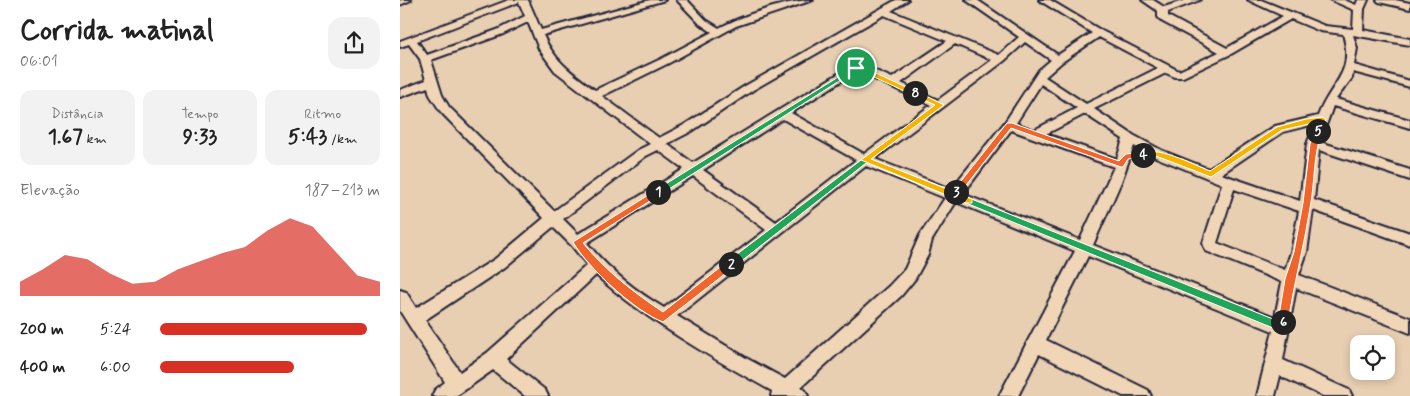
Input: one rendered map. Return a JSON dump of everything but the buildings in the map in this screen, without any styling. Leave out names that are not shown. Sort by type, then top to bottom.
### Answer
[{"type":"street","points":[[400,2],[406,0]]},
{"type":"street","points":[[517,0],[405,42],[425,59],[436,95],[461,126],[532,199],[554,218],[577,242],[596,266],[629,295],[663,318],[788,394],[858,322],[895,291],[910,274],[920,255],[925,239],[954,195],[1010,125],[1047,68],[1100,33]]},
{"type":"street","points":[[523,0],[533,25],[552,62],[657,144],[776,229]]},
{"type":"street","points":[[425,59],[500,32],[660,0]]},
{"type":"street","points":[[682,0],[703,22],[719,32]]},
{"type":"street","points":[[594,95],[746,19],[808,0]]},
{"type":"street","points":[[414,318],[500,262],[610,175],[657,144],[688,128],[749,88],[903,0]]},
{"type":"street","points":[[971,0],[1058,60]]},
{"type":"street","points":[[1044,0],[1165,69],[1180,75],[1227,52],[1290,16]]},
{"type":"street","points":[[1147,0],[1163,10],[1196,0]]},
{"type":"street","points":[[1253,0],[1314,26],[1410,42]]},
{"type":"street","points":[[1266,396],[1282,327],[1290,279],[1299,252],[1307,206],[1313,144],[1329,101],[1347,78],[1350,67],[1353,32],[1361,4],[1336,0]]},
{"type":"street","points":[[1382,0],[1410,6]]},
{"type":"street","points":[[1163,10],[1163,17],[1166,20],[1227,52]]},
{"type":"street","points":[[883,12],[1000,59]]},
{"type":"street","points":[[663,318],[865,160],[1000,59],[1025,37]]},
{"type":"street","points":[[893,83],[955,40]]},
{"type":"street","points":[[1350,67],[1410,84]]},
{"type":"street","points":[[577,242],[856,68],[863,69],[940,105]]},
{"type":"street","points":[[1035,134],[1165,69]]},
{"type":"street","points":[[1040,78],[1129,138],[1157,153],[1229,182],[1410,239]]},
{"type":"street","points":[[400,94],[431,82]]},
{"type":"street","points":[[1329,101],[1410,124]]},
{"type":"street","points":[[783,114],[865,160],[1282,327]]},
{"type":"street","points":[[1211,174],[1279,129],[1306,121],[1322,119]]},
{"type":"street","points":[[1010,125],[1123,161],[1157,153]]},
{"type":"street","points":[[1008,396],[1036,344],[1109,194],[1130,143],[1129,138]]},
{"type":"street","points":[[1313,144],[1410,175]]},
{"type":"street","points":[[1229,182],[1210,245],[1214,249],[1410,326]]},
{"type":"street","points":[[441,396],[493,359],[596,266]]},
{"type":"street","points":[[400,297],[457,384]]},
{"type":"street","points":[[1036,344],[1142,396]]},
{"type":"street","points":[[493,359],[539,396]]},
{"type":"street","points":[[1274,365],[1343,396]]},
{"type":"route","points":[[856,68],[577,242],[596,266],[616,284],[663,318],[865,160],[954,195],[1010,125],[1121,165],[1126,157],[1157,153],[1211,174],[1279,129],[1306,121],[1322,119],[1313,144],[1307,203],[1299,252],[1290,279],[1282,327],[865,160],[940,105],[863,69],[856,68]]}]
